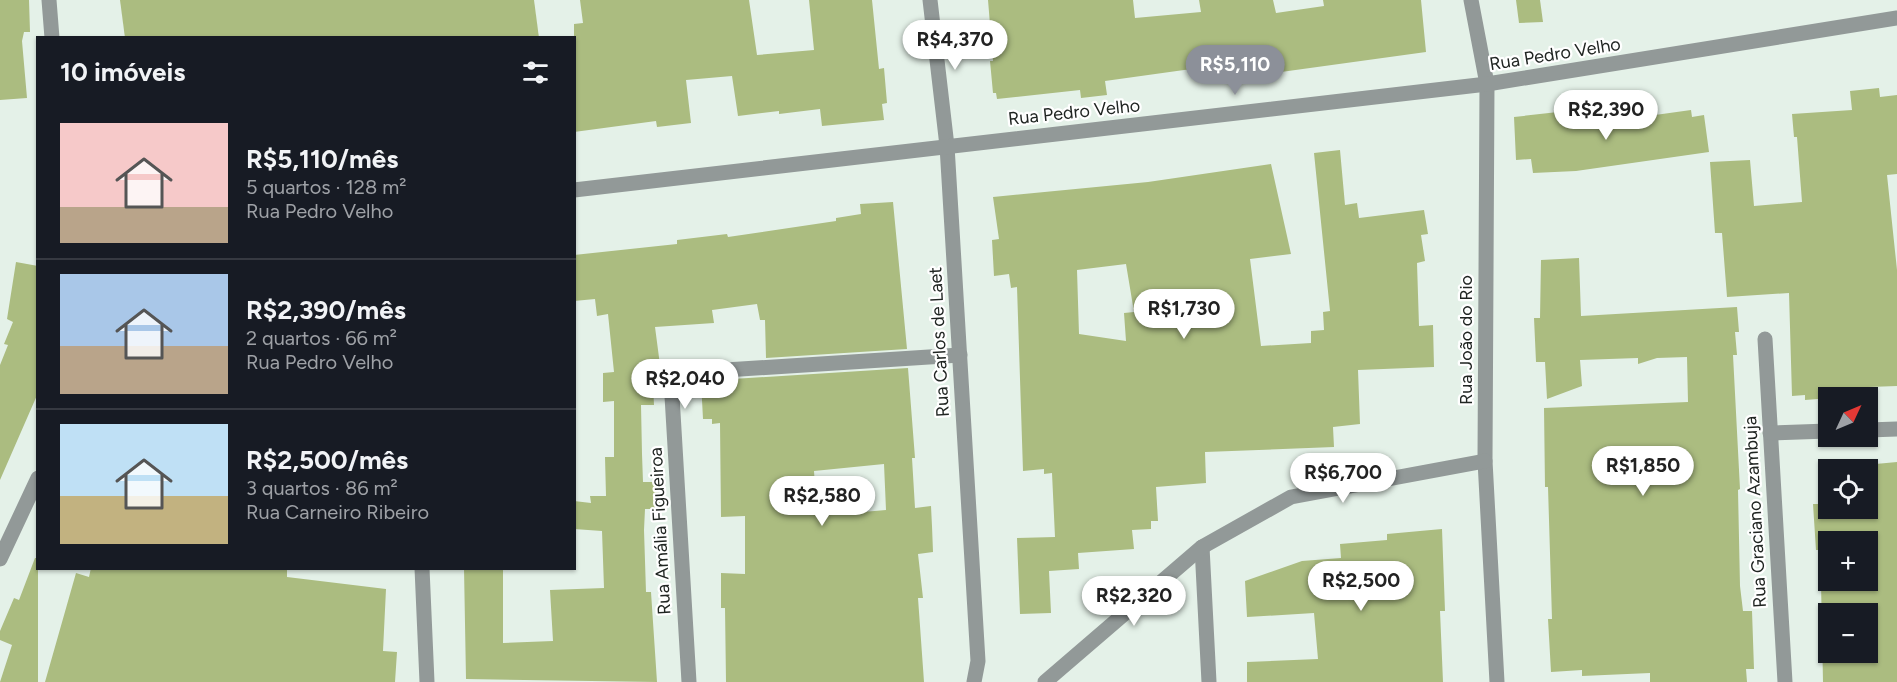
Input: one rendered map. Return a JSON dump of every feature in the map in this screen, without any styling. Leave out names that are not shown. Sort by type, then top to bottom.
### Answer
[{"type":"street","points":[[49,0],[52,36]]},
{"type":"street","name":"Rua Carlos de Laet","points":[[930,0],[947,146],[978,661],[974,682]]},
{"type":"street","name":"Rua João do Rio","points":[[1472,0],[1487,84],[1485,461],[1497,682]]},
{"type":"street","name":"Rua Pedro Velho","points":[[576,190],[1487,84],[1897,18]]},
{"type":"street","name":"Rua Graciano Azambuja","points":[[1765,339],[1785,682]]},
{"type":"street","name":"Rua Amália Figueiroa","points":[[689,682],[672,396],[677,379],[694,372],[960,355]]},
{"type":"street","points":[[1878,430],[1897,429]]},
{"type":"street","points":[[1770,433],[1818,431]]},
{"type":"street","points":[[1045,682],[1202,547],[1291,497],[1485,461]]},
{"type":"street","points":[[0,559],[36,482]]},
{"type":"street","points":[[1202,547],[1209,682]]},
{"type":"street","points":[[422,570],[427,682]]},
{"type":"building","points":[[0,0],[29,0],[30,32],[24,32],[22,41],[27,98],[0,100]]},
{"type":"building","points":[[120,0],[534,0],[539,36],[125,36]]},
{"type":"building","points":[[580,0],[749,0],[757,55],[814,50],[809,0],[872,0],[879,69],[884,68],[887,103],[882,104],[884,120],[822,126],[820,109],[738,116],[732,76],[686,80],[691,123],[657,127],[656,121],[576,132],[574,24],[583,23]]},
{"type":"building","points":[[988,0],[1133,0],[1135,18],[1201,12],[1199,0],[1273,0],[1276,13],[1324,6],[1323,0],[1421,0],[1426,52],[1281,72],[1280,63],[1262,64],[1262,62],[1184,70],[1105,81],[1107,95],[1081,98],[1080,90],[997,99],[996,93],[993,93],[990,61],[993,61]]},
{"type":"building","points":[[1516,0],[1540,0],[1543,22],[1519,23]]},
{"type":"building","points":[[1879,88],[1880,97],[1897,95],[1897,174],[1887,175],[1897,270],[1897,386],[1818,387],[1818,399],[1805,400],[1805,395],[1792,396],[1789,293],[1727,297],[1722,233],[1715,233],[1710,162],[1750,160],[1754,206],[1802,202],[1797,137],[1794,137],[1792,114],[1852,110],[1850,91]]},
{"type":"building","points":[[1691,110],[1692,117],[1704,115],[1709,152],[1576,171],[1533,173],[1531,159],[1516,160],[1514,117],[1567,111],[1569,127]]},
{"type":"building","points":[[1340,150],[1345,205],[1357,203],[1359,218],[1424,210],[1428,234],[1421,235],[1425,261],[1417,263],[1419,326],[1433,325],[1434,367],[1358,370],[1360,424],[1333,427],[1334,447],[1205,452],[1206,483],[1156,487],[1158,521],[1151,521],[1151,529],[1132,530],[1134,549],[1078,553],[1079,569],[1049,571],[1051,613],[1020,614],[1017,538],[1055,537],[1052,473],[1044,474],[1044,469],[1023,471],[1017,287],[1011,288],[1009,274],[994,276],[992,240],[999,239],[993,197],[1148,182],[1271,164],[1291,254],[1250,259],[1261,346],[1311,343],[1311,331],[1324,330],[1323,312],[1330,311],[1314,153]],"holes":[[[1126,264],[1134,312],[1124,313],[1126,341],[1079,334],[1077,270]]]},
{"type":"building","points":[[893,202],[907,349],[766,358],[765,320],[760,320],[757,304],[712,310],[714,323],[655,327],[660,365],[652,365],[654,405],[641,405],[643,482],[659,482],[660,509],[645,509],[644,530],[646,592],[651,592],[657,682],[466,679],[464,570],[503,570],[503,643],[553,641],[550,590],[604,588],[602,531],[576,529],[576,501],[591,503],[590,496],[606,496],[605,457],[614,457],[614,401],[603,402],[603,373],[614,372],[608,314],[597,316],[595,299],[576,301],[576,255],[677,244],[677,240],[727,234],[728,237],[836,221],[836,218],[861,214],[860,204]]},
{"type":"building","points":[[1579,258],[1581,316],[1737,307],[1739,332],[1735,332],[1737,355],[1733,355],[1740,489],[1738,490],[1740,586],[1743,611],[1752,611],[1754,669],[1746,669],[1747,682],[1650,682],[1650,673],[1582,676],[1582,670],[1551,672],[1548,619],[1552,619],[1548,487],[1545,487],[1544,408],[1688,402],[1687,357],[1657,358],[1638,364],[1638,358],[1580,360],[1582,386],[1547,399],[1545,362],[1536,362],[1534,318],[1540,318],[1541,260]]},
{"type":"building","points":[[16,262],[36,266],[36,398],[0,480],[0,365],[8,345],[4,344],[13,322],[7,319]]},
{"type":"building","points":[[908,368],[915,458],[912,458],[915,508],[931,506],[933,552],[918,554],[923,598],[918,598],[924,682],[726,682],[725,608],[721,608],[721,573],[745,574],[745,516],[721,517],[720,423],[712,424],[712,419],[703,419],[701,381]],"holes":[[[884,464],[886,510],[817,516],[814,471]]]},
{"type":"building","points":[[1897,462],[1897,682],[1823,682],[1823,663],[1878,663],[1878,603],[1821,603],[1821,591],[1878,591],[1878,531],[1818,531],[1818,550],[1816,550],[1813,504],[1818,504],[1818,519],[1878,519],[1878,464]]},
{"type":"building","points":[[1442,529],[1445,611],[1440,611],[1443,682],[1247,682],[1247,662],[1318,659],[1314,613],[1247,617],[1245,581],[1302,561],[1341,558],[1340,544],[1387,540],[1387,534]]},
{"type":"building","points":[[36,558],[36,570],[38,570],[38,682],[0,682],[12,645],[0,640],[0,631],[14,598],[19,600]]},
{"type":"building","points":[[91,570],[287,570],[287,577],[386,589],[383,651],[397,652],[395,682],[45,682],[76,573],[89,577]]}]
